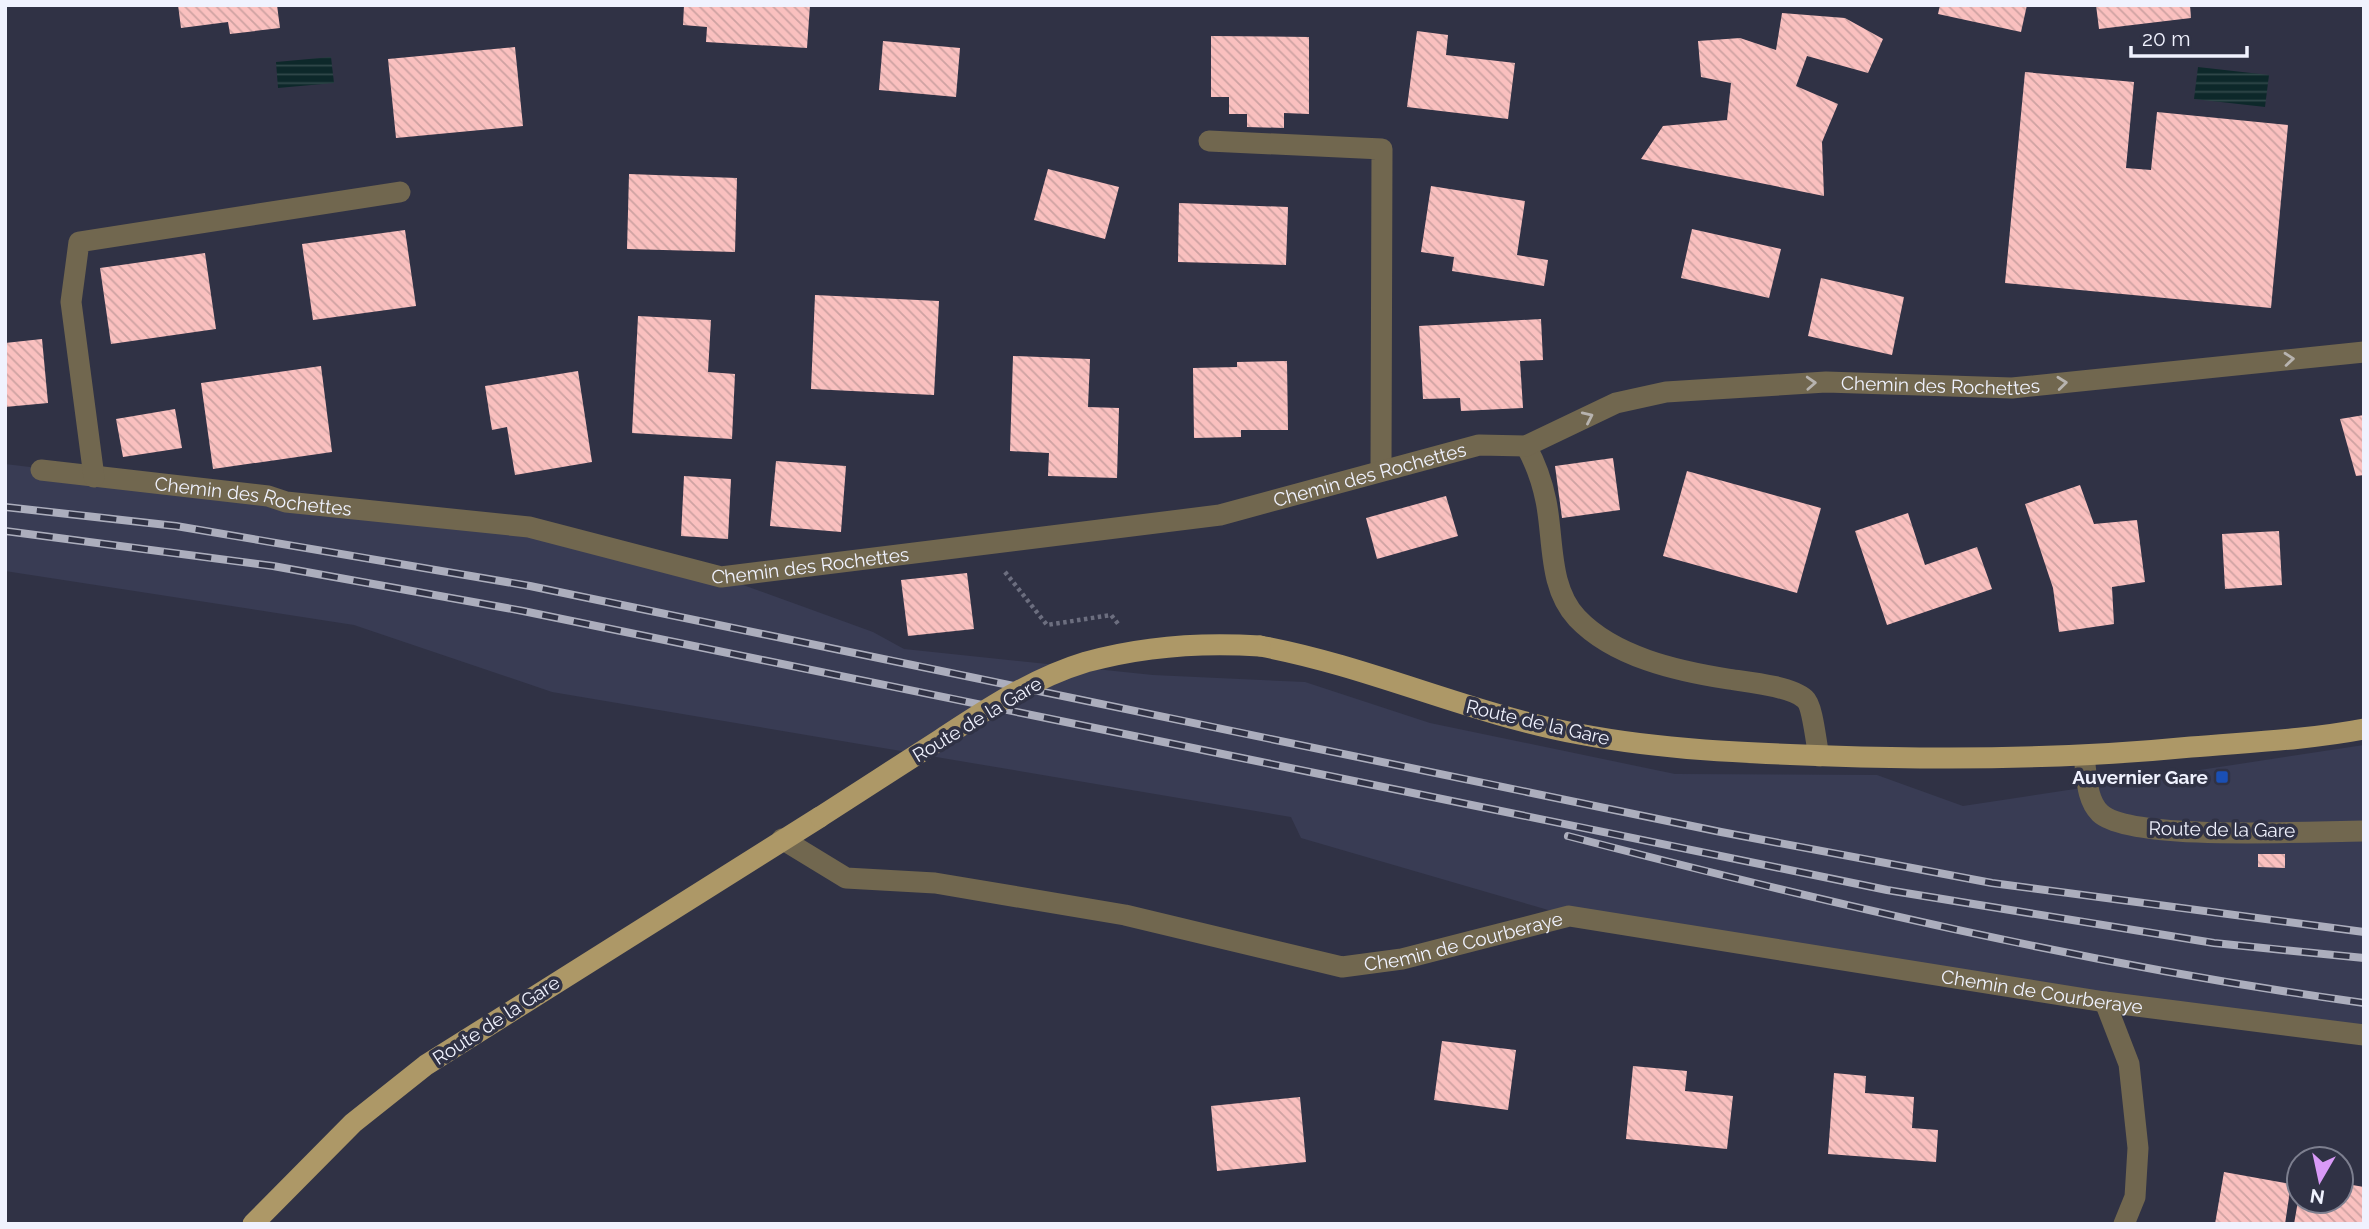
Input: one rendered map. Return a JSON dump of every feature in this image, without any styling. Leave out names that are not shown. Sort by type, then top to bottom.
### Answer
[{"type":"main road","name":"Route de la Gare","points":[[253,1224],[353,1123],[426,1065],[997,703],[1040,680],[1084,663],[1131,651],[1208,643],[1260,646],[1321,659],[1495,714],[1577,734],[1710,752],[1923,759],[2084,757],[2320,737],[2364,729]]},
{"type":"street","points":[[1209,141],[1382,149],[1381,469]]},
{"type":"street","points":[[94,477],[71,302],[79,242],[400,192]]},
{"type":"street","name":"Chemin des Rochettes","points":[[41,470],[268,496],[286,502],[529,527],[721,577],[1220,515],[1381,469],[1479,445],[1526,446],[1616,403],[1666,392],[1826,382],[2012,388],[2364,352]]},
{"type":"street","points":[[1526,446],[1539,469],[1544,491],[1556,580],[1564,602],[1577,618],[1599,637],[1659,663],[1703,676],[1767,685],[1804,698],[1811,707],[1819,756]]},
{"type":"street","name":"Route de la Gare","points":[[2084,757],[2090,797],[2101,814],[2111,820],[2150,830],[2364,831]]},
{"type":"street","name":"Chemin de Courberaye","points":[[782,839],[846,878],[935,883],[1125,915],[1342,967],[1402,959],[1569,916],[2105,1002],[2364,1035]]},
{"type":"street","points":[[2105,1002],[2129,1064],[2138,1148],[2135,1197],[2124,1224]]},
{"type":"path","points":[[986,546],[1047,625],[1111,615],[1124,632]]},
{"type":"shaded area","points":[[331,57],[334,83],[278,88],[276,62]]},
{"type":"shaded area","points":[[2198,67],[2269,75],[2265,107],[2194,99]]},
{"type":"shaded area","points":[[5,464],[529,527],[721,577],[873,632],[904,649],[1153,675],[1305,682],[1430,723],[1675,774],[1877,775],[1963,806],[2364,745],[2364,1035],[1569,916],[1301,838],[1291,817],[552,692],[354,625],[5,571]]},
{"type":"building","points":[[178,5],[277,5],[280,28],[230,34],[228,22],[181,28]]},
{"type":"building","points":[[684,5],[810,5],[807,48],[706,42],[707,27],[683,25]]},
{"type":"building","points":[[1940,5],[2027,5],[2021,32],[1938,14]]},
{"type":"building","points":[[2096,5],[2190,5],[2191,18],[2099,29]]},
{"type":"building","points":[[1782,13],[1845,18],[1883,39],[1868,73],[1807,56],[1796,86],[1838,104],[1822,142],[1824,196],[1641,159],[1663,126],[1727,120],[1731,83],[1701,77],[1698,41],[1740,38],[1776,50]]},
{"type":"building","points":[[1417,31],[1448,35],[1446,55],[1515,63],[1508,119],[1407,107]]},
{"type":"building","points":[[1211,36],[1309,37],[1309,114],[1284,113],[1284,128],[1247,127],[1247,114],[1229,114],[1229,97],[1211,97]]},
{"type":"building","points":[[883,41],[960,48],[956,97],[879,90]]},
{"type":"building","points":[[515,47],[523,126],[396,138],[388,59]]},
{"type":"building","points":[[2025,72],[2134,82],[2126,168],[2151,170],[2157,112],[2288,125],[2271,308],[2005,283]]},
{"type":"building","points":[[1048,169],[1119,187],[1105,239],[1034,220]]},
{"type":"building","points":[[629,174],[737,178],[735,252],[627,249]]},
{"type":"building","points":[[1431,186],[1525,201],[1517,255],[1548,260],[1544,286],[1452,271],[1454,257],[1421,252]]},
{"type":"building","points":[[1179,203],[1288,207],[1286,265],[1178,262]]},
{"type":"building","points":[[1692,229],[1781,249],[1769,298],[1681,278]]},
{"type":"building","points":[[405,230],[416,306],[313,320],[302,244]]},
{"type":"building","points":[[205,253],[216,329],[111,344],[100,268]]},
{"type":"building","points":[[1821,278],[1904,297],[1892,355],[1808,336]]},
{"type":"building","points":[[815,295],[939,301],[934,395],[811,389]]},
{"type":"building","points":[[638,316],[711,320],[708,372],[735,374],[732,439],[632,433]]},
{"type":"building","points":[[1541,319],[1543,360],[1520,361],[1523,408],[1461,411],[1460,398],[1423,399],[1419,326]]},
{"type":"building","points":[[42,339],[48,403],[5,407],[5,343]]},
{"type":"building","points":[[1013,356],[1090,359],[1088,407],[1119,408],[1117,478],[1048,476],[1049,453],[1010,451]]},
{"type":"building","points":[[1287,361],[1288,430],[1241,430],[1241,437],[1194,438],[1193,368],[1237,367],[1237,362]]},
{"type":"building","points":[[321,366],[332,452],[213,469],[201,383]]},
{"type":"building","points":[[578,371],[592,462],[515,475],[507,427],[492,430],[485,386]]},
{"type":"building","points":[[175,409],[182,448],[123,457],[116,419]]},
{"type":"building","points":[[2364,415],[2364,475],[2356,476],[2340,419]]},
{"type":"building","points":[[1613,458],[1620,510],[1562,518],[1555,466]]},
{"type":"building","points":[[776,461],[846,466],[841,532],[770,526]]},
{"type":"building","points":[[1687,471],[1821,508],[1797,593],[1663,556]]},
{"type":"building","points":[[684,476],[731,479],[728,539],[681,536]]},
{"type":"building","points":[[2080,485],[2094,524],[2137,520],[2145,582],[2112,587],[2114,624],[2059,632],[2053,588],[2025,504]]},
{"type":"building","points":[[1446,496],[1458,536],[1377,559],[1366,518]]},
{"type":"building","points":[[1908,513],[1925,565],[1977,547],[1992,589],[1887,625],[1855,531]]},
{"type":"building","points":[[2279,531],[2282,585],[2225,589],[2222,534]]},
{"type":"building","points":[[967,573],[974,629],[908,636],[901,580]]},
{"type":"building","points":[[2258,854],[2285,854],[2285,868],[2258,867]]},
{"type":"building","points":[[1442,1041],[1516,1050],[1508,1110],[1434,1100]]},
{"type":"building","points":[[1633,1066],[1687,1071],[1685,1091],[1733,1096],[1727,1149],[1626,1139]]},
{"type":"building","points":[[1834,1073],[1866,1076],[1865,1093],[1914,1097],[1912,1128],[1938,1130],[1936,1162],[1828,1154]]},
{"type":"building","points":[[1300,1097],[1306,1162],[1217,1171],[1211,1106]]},
{"type":"building","points":[[2224,1172],[2285,1183],[2285,1224],[2215,1224]]},
{"type":"building","points":[[2355,1185],[2364,1187],[2364,1224],[2294,1224],[2296,1215],[2355,1215]]},
{"type":"railway","points":[[5,507],[176,526],[530,586],[1721,832],[1992,883],[2364,932]]},
{"type":"railway","points":[[5,531],[273,566],[523,611],[1887,890],[2214,943],[2364,958]]},
{"type":"railway","points":[[1568,836],[1765,886],[2063,952],[2364,1003]]},
{"type":"place","name":"Auvernier Gare","points":[[2222,777]]}]
